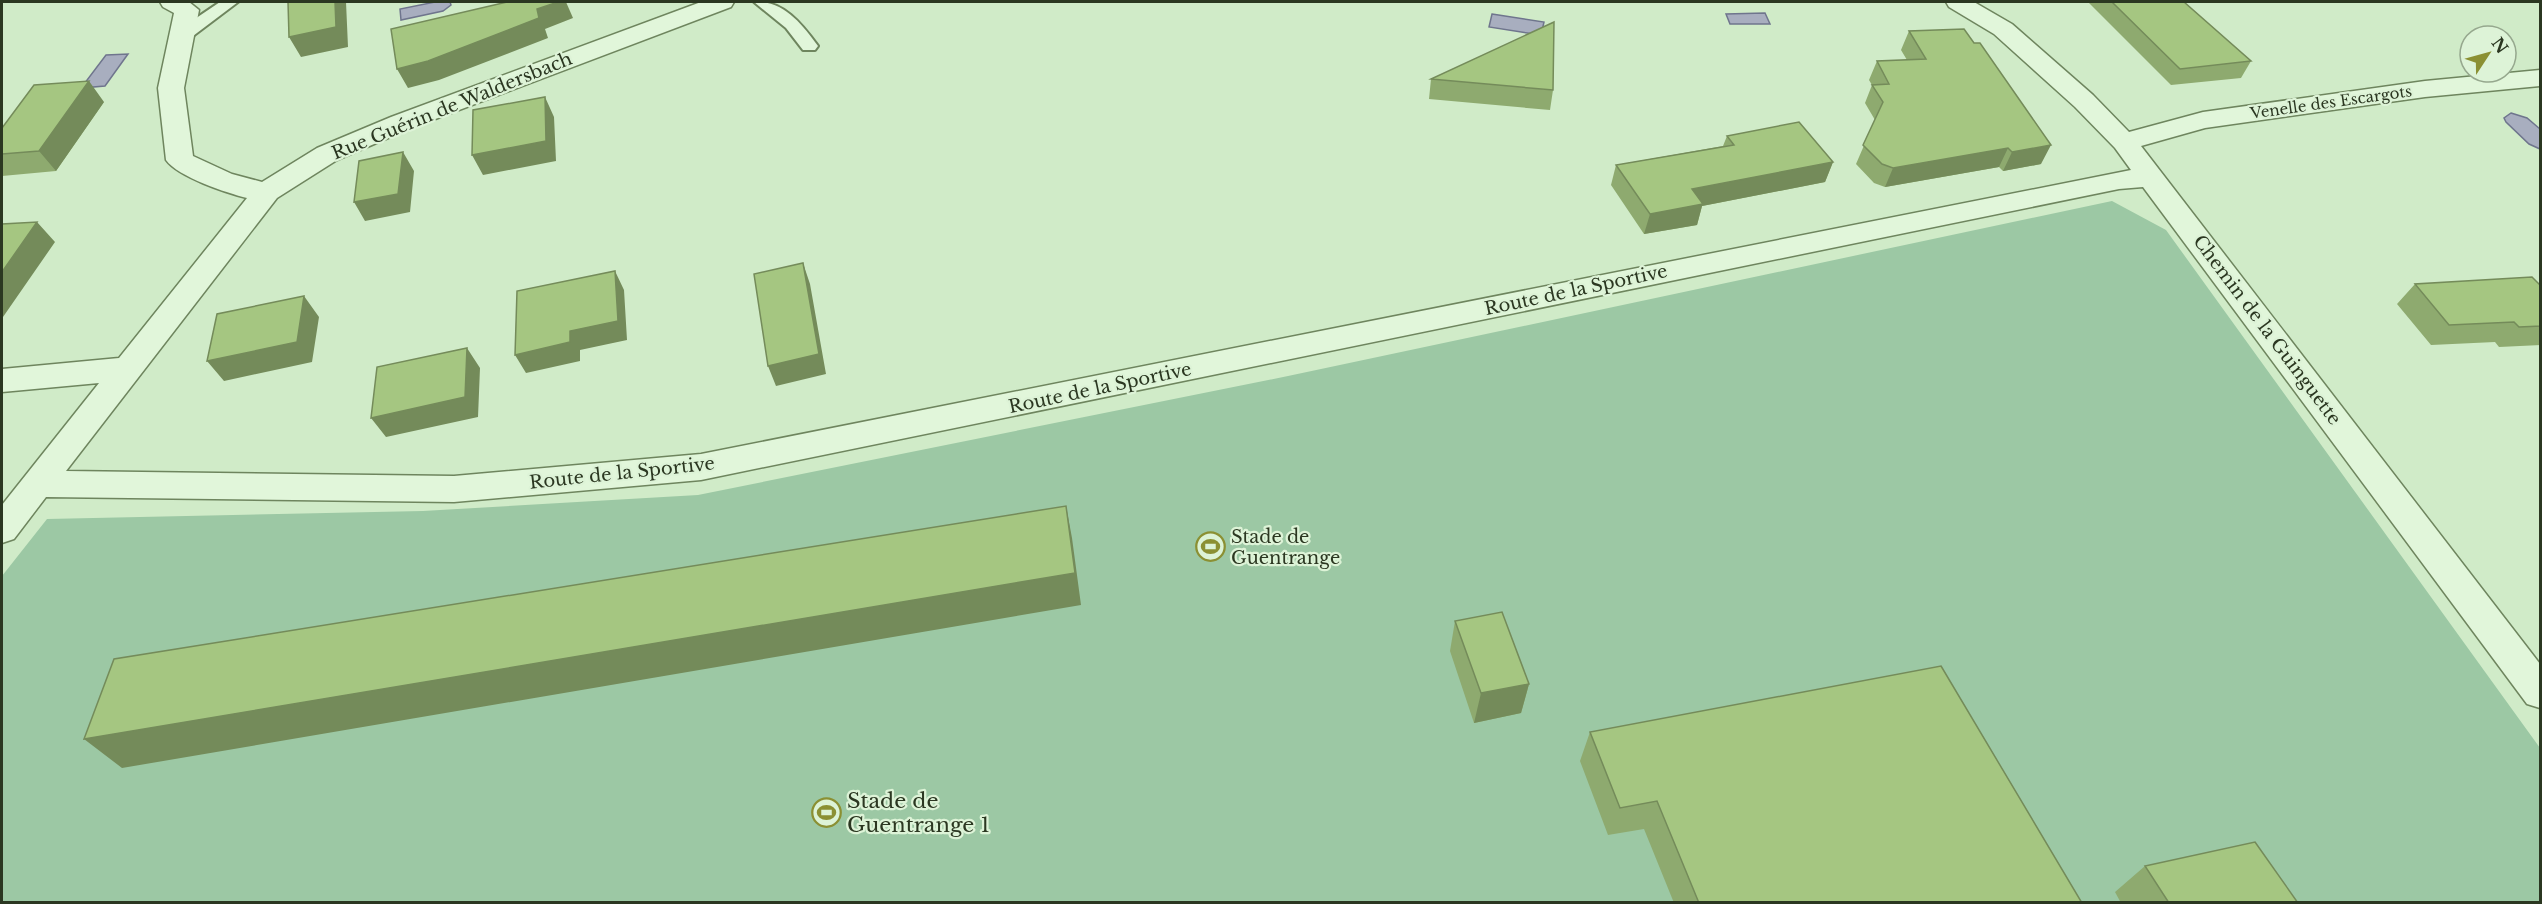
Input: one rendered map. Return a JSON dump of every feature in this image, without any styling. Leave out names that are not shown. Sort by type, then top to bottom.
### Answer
[{"type":"street","points":[[172,2],[187,10],[171,88],[180,160],[221,180],[255,191],[267,192]]},
{"type":"street","name":"Rue Guérin de Waldersbach","points":[[2,529],[267,192],[327,154],[400,123],[722,2]]},
{"type":"street","name":"Chemin de la Guinguette","points":[[1958,2],[2002,29],[2084,101],[2124,142],[2541,692]]},
{"type":"street","name":"Venelle des Escargots","points":[[2124,142],[2203,120],[2425,88],[2541,78]]},
{"type":"street","name":"Route de la Sportive","points":[[37,483],[454,489],[701,467],[2107,182],[2151,177]]},
{"type":"street","points":[[2,380],[128,369]]},
{"type":"lane","points":[[183,35],[230,2]]},
{"type":"lane","points":[[762,2],[792,24],[809,46]]},
{"type":"green space","name":"Stade de Guentrange","points":[[2112,201],[2166,230],[2540,748],[2540,902],[2,902],[2,576],[47,519],[423,511],[698,495],[1288,376]]},
{"type":"water","points":[[435,2],[450,2],[451,5],[443,11],[401,20],[400,9]]},
{"type":"water","points":[[1765,13],[1770,24],[1730,24],[1726,14]]},
{"type":"water","points":[[1492,14],[1544,22],[1541,35],[1489,27]]},
{"type":"water","points":[[128,54],[105,86],[81,88],[106,55]]},
{"type":"water","points":[[2511,113],[2527,118],[2540,129],[2540,149],[2529,144],[2506,122],[2504,118]]},
{"type":"building","points":[[288,2],[335,2],[336,27],[289,37]]},
{"type":"building","points":[[507,2],[558,2],[537,9],[539,18],[428,61],[397,69],[391,29]]},
{"type":"building","points":[[2112,2],[2184,2],[2251,61],[2180,69]]},
{"type":"building","points":[[1554,22],[1553,90],[1431,79]]},
{"type":"building","points":[[1964,29],[1974,43],[1980,43],[2051,145],[2012,152],[2008,148],[1893,168],[1882,164],[1863,145],[1883,102],[1872,85],[1889,84],[1877,61],[1926,59],[1909,31]]},
{"type":"building","points":[[89,81],[39,151],[2,154],[2,128],[34,85]]},
{"type":"building","points":[[545,97],[546,141],[472,155],[473,110]]},
{"type":"building","points":[[1799,122],[1833,162],[1692,189],[1703,204],[1650,214],[1616,165],[1734,145],[1727,136]]},
{"type":"building","points":[[403,152],[398,194],[354,202],[359,161]]},
{"type":"building","points":[[37,222],[2,272],[2,224]]},
{"type":"building","points":[[803,263],[819,354],[768,366],[754,274]]},
{"type":"building","points":[[615,271],[618,321],[570,331],[570,342],[515,355],[517,291]]},
{"type":"building","points":[[2532,277],[2541,286],[2541,326],[2519,327],[2514,322],[2449,325],[2415,284]]},
{"type":"building","points":[[304,296],[297,342],[207,361],[217,314]]},
{"type":"building","points":[[467,348],[465,397],[371,418],[377,367]]},
{"type":"building","points":[[1066,506],[1075,573],[84,739],[114,659]]},
{"type":"building","points":[[1502,612],[1529,684],[1481,693],[1455,621]]},
{"type":"building","points":[[1941,666],[2082,903],[1699,903],[1657,801],[1620,808],[1590,732]]},
{"type":"building","points":[[2255,842],[2298,903],[2169,903],[2145,866]]},
{"type":"place","name":"Stade de Guentrange","points":[[1210,547]]},
{"type":"place","name":"Stade de Guentrange 1","points":[[826,813]]}]
